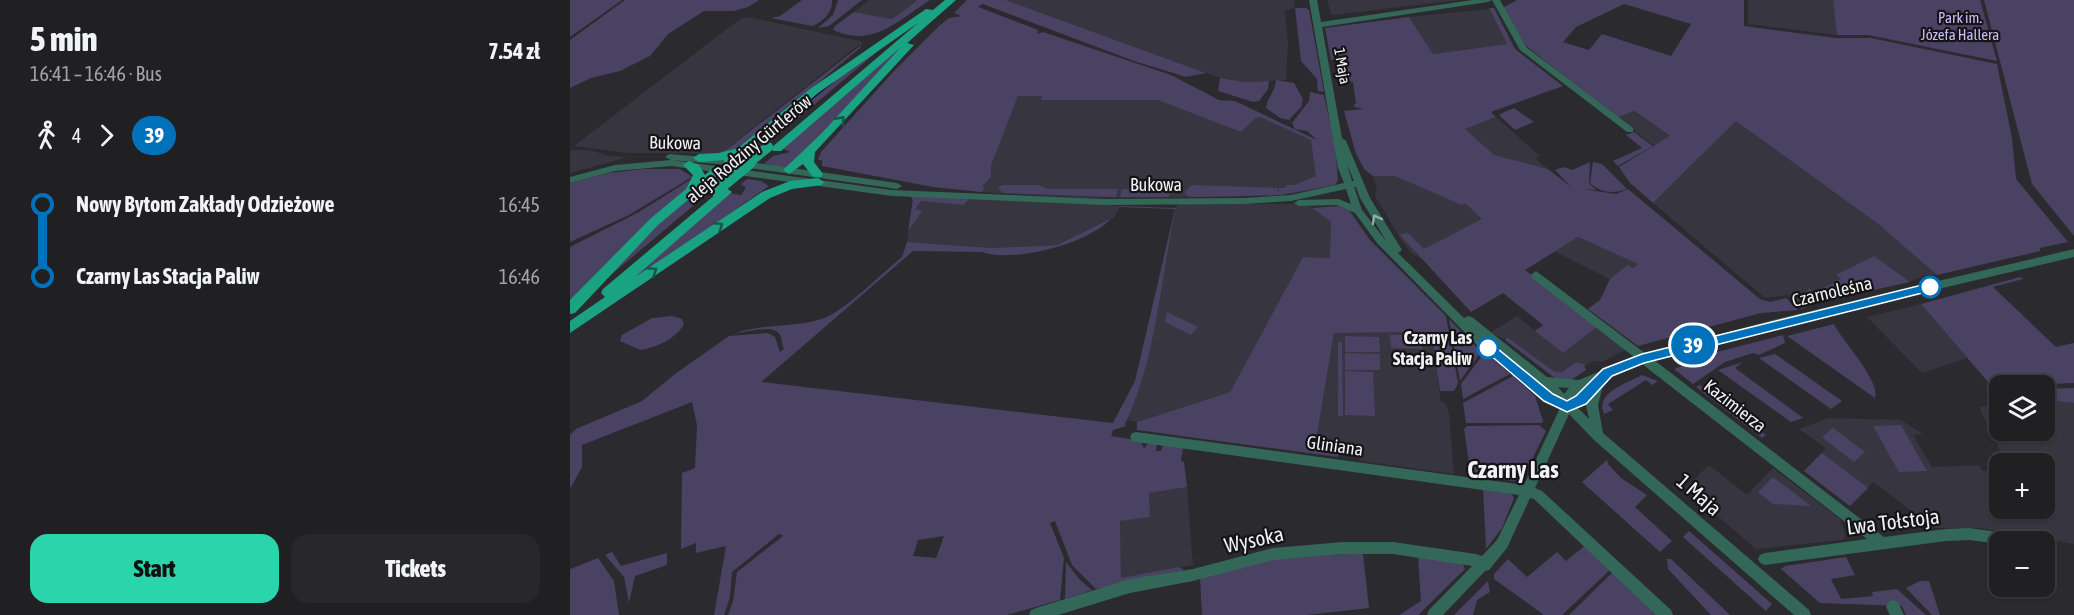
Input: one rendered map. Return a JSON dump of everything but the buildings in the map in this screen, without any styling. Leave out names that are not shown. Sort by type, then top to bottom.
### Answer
[{"type":"main road","name":"aleja Rodziny Gürtlerów","points":[[570,314],[721,191],[942,0]]},
{"type":"main road","name":"aleja Rodziny Gürtlerów","points":[[933,7],[951,0]]},
{"type":"main road","points":[[570,309],[643,233],[871,41],[933,7]]},
{"type":"main road","points":[[744,210],[810,153],[933,7]]},
{"type":"main road","points":[[689,193],[698,181],[699,175],[694,162],[728,155],[750,142]]},
{"type":"main road","points":[[570,326],[782,187],[818,178],[808,163],[810,153]]},
{"type":"main road","name":"aleja Rodziny Gürtlerów","points":[[570,326],[721,191]]},
{"type":"street","name":"1 Maja","points":[[1314,0],[1340,138],[1344,172],[1358,211],[1380,241],[1484,344],[1548,397],[1567,406]]},
{"type":"street","points":[[1317,22],[1488,0]]},
{"type":"street","points":[[1496,0],[1523,48],[1630,130]]},
{"type":"street","name":"1 Maja","points":[[1340,138],[1359,185],[1382,229],[1415,274]]},
{"type":"street","name":"Bukowa","points":[[570,178],[631,166],[694,162],[818,178],[892,193],[1089,202],[1296,203],[1348,188]]},
{"type":"street","points":[[1334,189],[1344,172]]},
{"type":"street","points":[[1348,188],[1359,185]]},
{"type":"street","name":"Bukowa","points":[[1244,201],[1306,196],[1348,188]]},
{"type":"street","points":[[1296,203],[1338,202],[1358,211]]},
{"type":"street","name":"Czarnoleśna","points":[[1581,385],[1599,381],[1642,358],[1773,324],[2074,253]]},
{"type":"street","name":"Kazimierza","points":[[1536,275],[1882,543]]},
{"type":"street","name":"1 Maja","points":[[1428,287],[1545,381],[1598,436],[1804,615]]},
{"type":"street","points":[[1545,381],[1563,385],[1581,385]]},
{"type":"street","points":[[1598,436],[1592,405],[1599,381]]},
{"type":"street","name":"Czarnoleśna","points":[[1567,406],[1575,404],[1599,381]]},
{"type":"street","points":[[1442,612],[1502,544],[1567,406],[1569,396],[1581,385]]},
{"type":"street","name":"Gliniana","points":[[1136,437],[1528,491]]},
{"type":"street","points":[[1528,491],[1538,495],[1666,615]]},
{"type":"street","name":"Lwa Tołstoja","points":[[1765,559],[1969,534],[1989,537]]},
{"type":"street","name":"Wysoka","points":[[1036,615],[1130,586],[1193,575],[1273,554],[1343,548],[1393,548],[1476,561],[1484,565]]},
{"type":"shaded area","points":[[869,0],[918,1],[892,19],[854,12]]},
{"type":"shaded area","points":[[1006,0],[1294,0],[1295,8],[1285,11],[1288,43],[1286,80],[1245,82],[1220,78]]},
{"type":"shaded area","points":[[1327,0],[1461,0],[1333,15]]},
{"type":"shaded area","points":[[1748,0],[1833,0],[1837,35],[1748,24]]},
{"type":"shaded area","points":[[1489,9],[1507,44],[1433,54],[1409,17]]},
{"type":"shaded area","points":[[748,17],[855,40],[860,44],[722,152],[708,155],[626,153],[574,146],[740,19]]},
{"type":"shaded area","points":[[1018,96],[1043,96],[1042,100],[1160,100],[1241,132],[1245,110],[1319,141],[1325,171],[1322,188],[1283,195],[1234,197],[1086,198],[980,192],[985,190],[981,186],[991,177],[991,166]]},
{"type":"shaded area","points":[[1633,111],[1671,137],[1655,146],[1617,118]]},
{"type":"shaded area","points":[[1496,117],[1540,156],[1535,158],[1548,169],[1494,156],[1464,129]]},
{"type":"shaded area","points":[[1736,121],[1878,224],[1937,275],[1925,275],[1906,283],[1823,300],[1801,310],[1788,295],[1765,298],[1653,203]]},
{"type":"shaded area","points":[[570,150],[589,150],[610,156],[628,157],[570,173]]},
{"type":"shaded area","points":[[1386,172],[1466,201],[1491,223],[1420,258],[1411,253],[1402,241],[1375,196],[1377,187],[1372,174]]},
{"type":"shaded area","points":[[913,195],[1118,206],[1114,217],[1057,245],[993,248],[907,242]]},
{"type":"shaded area","points":[[1175,204],[1307,204],[1331,222],[1331,258],[1303,257],[1230,392],[1136,422],[1127,420],[1125,424],[1147,344],[1177,205]]},
{"type":"shaded area","points":[[1578,237],[1639,264],[1633,268],[1627,265],[1610,279],[1554,251]]},
{"type":"shaded area","points":[[1921,304],[1967,358],[1922,373],[1867,317]]},
{"type":"shaded area","points":[[1517,316],[1563,353],[1598,326],[1627,349],[1602,362],[1593,361],[1585,366],[1576,362],[1562,372],[1555,372],[1507,337],[1504,339],[1490,333]]},
{"type":"shaded area","points":[[1431,332],[1441,402],[1445,403],[1449,413],[1454,474],[1361,461],[1352,452],[1315,447],[1334,333]]},
{"type":"shaded area","points":[[2055,401],[2074,403],[2074,544],[2055,541],[2055,531],[1935,528],[1873,482],[1850,506],[1804,471],[1826,448],[1799,429],[1828,418],[1901,420],[1923,434],[1913,435],[1932,467],[1979,465],[1983,471],[1989,471],[1989,519],[2055,519],[2055,453],[2001,453],[1995,441],[2055,441]]},
{"type":"shaded area","points":[[1989,406],[1989,428],[1979,407]]},
{"type":"shaded area","points":[[1709,465],[1747,495],[1773,468],[1840,519],[1846,537],[1841,540],[1756,549],[1685,488]]},
{"type":"shaded area","points":[[1187,487],[1193,565],[1121,579],[1120,521],[1150,516],[1148,493]]},
{"type":"green space","points":[[570,0],[622,0],[570,37]]},
{"type":"green space","points":[[625,0],[759,0],[748,7],[734,11],[704,11],[668,34],[650,56],[620,71],[591,78],[570,88],[570,40]]},
{"type":"green space","points":[[802,0],[832,0],[831,9],[820,22],[812,26],[771,18],[780,16]]},
{"type":"green space","points":[[838,0],[862,0],[829,26],[818,28],[833,15]]},
{"type":"green space","points":[[914,0],[930,0],[884,30],[861,36],[833,30],[854,12],[892,19],[917,1]]},
{"type":"green space","points":[[967,0],[1006,0],[1206,73],[1186,77],[1134,61],[983,4],[978,7],[1038,30],[1037,34],[1043,32],[1171,75],[1219,100],[1235,101],[1317,140],[1307,131],[1295,129],[1292,123],[1309,101],[1310,92],[1324,95],[1335,144],[1338,180],[1335,185],[1280,195],[1190,197],[1185,194],[1192,185],[1277,188],[1279,193],[1279,188],[1285,188],[1286,185],[1294,185],[1316,176],[1311,140],[1260,117],[1254,119],[1241,132],[1158,100],[1041,100],[1042,96],[1018,96],[991,166],[991,177],[982,186],[985,189],[981,192],[933,187],[822,166],[822,160],[818,160],[821,152],[894,71],[939,26],[949,18],[962,16],[954,13]]},
{"type":"green space","points":[[1517,0],[1744,0],[1744,26],[1836,38],[1871,38],[1997,64],[2012,138],[2016,179],[2068,242],[2040,248],[2040,251],[1937,275],[1878,224],[1736,121],[1653,203],[1630,183],[1619,167],[1670,136],[1634,111],[1617,118],[1525,45],[1502,8]],"holes":[[[1624,4],[1691,24],[1671,56],[1602,34],[1589,50],[1563,42],[1576,27]]]},
{"type":"green space","name":"Park im. Józefa Hallera","points":[[1833,0],[1980,0],[1997,61],[1868,35],[1837,35]]},
{"type":"green space","points":[[1984,0],[2074,0],[2074,236],[2032,184]]},
{"type":"green space","points":[[1295,8],[1309,10],[1324,92],[1318,91],[1317,79],[1301,61]]},
{"type":"green space","points":[[1489,8],[1494,8],[1515,49],[1563,86],[1491,112],[1496,117],[1465,129],[1494,155],[1548,169],[1571,187],[1555,170],[1563,167],[1572,170],[1590,162],[1589,183],[1596,190],[1582,189],[1616,194],[1628,189],[1760,299],[1770,302],[1786,298],[1798,310],[1761,313],[1638,346],[1588,309],[1600,300],[1610,279],[1627,265],[1633,268],[1638,264],[1578,237],[1525,270],[1598,326],[1563,353],[1535,331],[1543,325],[1503,293],[1471,312],[1400,235],[1408,233],[1424,249],[1482,219],[1465,203],[1462,205],[1395,176],[1373,176],[1365,170],[1356,154],[1344,111],[1363,109],[1353,106],[1356,103],[1353,82],[1342,80],[1337,60],[1331,60],[1325,28],[1409,17],[1433,54],[1507,44]]},
{"type":"green space","points":[[909,25],[765,146],[754,143],[750,149],[754,153],[744,162],[733,160],[817,90]]},
{"type":"green space","points":[[923,27],[821,137],[788,168],[764,164],[773,156],[790,152],[781,148]]},
{"type":"green space","points":[[855,40],[861,42],[860,48],[750,140],[735,149],[716,154],[727,149],[860,46],[860,43]]},
{"type":"green space","points":[[1220,78],[1245,82],[1269,81],[1268,89],[1259,101],[1253,102],[1218,91]]},
{"type":"green space","points":[[1276,80],[1294,83],[1303,99],[1301,107],[1289,120],[1280,118],[1266,108]]},
{"type":"green space","points":[[1514,108],[1534,122],[1515,130],[1500,116]]},
{"type":"green space","points":[[1634,132],[1653,146],[1618,166],[1613,161],[1642,148],[1626,135]]},
{"type":"green space","points":[[1593,162],[1602,164],[1627,189],[1607,192],[1590,183]]},
{"type":"green space","points":[[643,169],[680,169],[692,177],[629,215],[570,242],[570,183],[609,173]]},
{"type":"green space","points":[[726,176],[720,182],[712,182],[703,187],[712,190],[581,300],[644,236],[712,179]]},
{"type":"green space","points":[[747,179],[761,181],[769,186],[590,311],[729,193],[741,195],[746,188],[741,184]]},
{"type":"green space","points":[[690,180],[696,180],[570,303],[570,247],[639,212]]},
{"type":"green space","points":[[1002,185],[1038,185],[1048,189],[1118,189],[1116,197],[1003,193],[998,188]]},
{"type":"green space","points":[[1151,186],[1170,186],[1173,191],[1168,197],[1120,197],[1122,189],[1150,190]]},
{"type":"green space","points":[[910,196],[967,198],[968,200],[964,205],[921,201],[915,209],[922,211],[908,231],[913,200]]},
{"type":"green space","points":[[1118,206],[1176,208],[1144,372],[1126,426],[1113,430],[1111,436],[1141,441],[1144,449],[1148,443],[1157,444],[1156,451],[1161,451],[1163,445],[1183,448],[1181,461],[1184,462],[1187,487],[1149,493],[1150,517],[1120,521],[1121,578],[1179,567],[1184,570],[1096,589],[1072,565],[1055,521],[1050,523],[1064,558],[1060,600],[1007,615],[728,615],[733,601],[737,572],[783,536],[779,534],[732,572],[730,597],[724,615],[714,615],[726,546],[696,553],[696,543],[681,549],[682,473],[695,468],[697,425],[692,402],[582,445],[582,467],[570,489],[570,435],[576,429],[642,401],[675,374],[729,336],[768,333],[775,337],[780,352],[784,349],[781,336],[777,331],[766,329],[736,333],[758,328],[801,324],[831,315],[852,301],[902,257],[907,242],[993,248],[1057,245],[1111,218],[1097,230],[1078,239],[1036,252],[997,255],[982,252],[913,251],[761,382],[1113,423],[1135,381],[1175,209],[1119,207],[1116,211]],"holes":[[[944,536],[936,558],[913,556],[918,540]]]},
{"type":"green space","points":[[1339,206],[1349,210],[1370,240],[1446,316],[1458,383],[1454,391],[1440,391],[1431,332],[1334,333],[1315,447],[1340,452],[1338,457],[1137,430],[1137,422],[1230,392],[1303,257],[1330,258],[1331,222],[1312,208]]},
{"type":"green space","points":[[1874,256],[1910,282],[1814,303],[1805,294],[1809,288],[1814,293],[1841,279],[1836,275]]},
{"type":"green space","points":[[2020,277],[2023,279],[1993,287],[2056,347],[2074,343],[2074,383],[2055,384],[2055,375],[1989,375],[1989,383],[1921,304]]},
{"type":"green space","points":[[1167,312],[1198,327],[1191,335],[1165,322]]},
{"type":"green space","points":[[672,316],[682,319],[684,324],[676,334],[659,345],[640,350],[620,341],[622,335],[652,318]]},
{"type":"green space","points":[[1449,319],[1481,352],[1460,381]]},
{"type":"green space","points":[[1834,324],[1867,372],[1875,391],[1875,398],[1787,336]]},
{"type":"green space","points":[[1390,335],[1422,335],[1423,349],[1391,348]]},
{"type":"green space","points":[[1783,335],[1785,343],[1759,355],[1753,353],[1725,362],[1693,384],[1674,369],[1717,352]]},
{"type":"green space","points":[[1345,336],[1379,337],[1380,352],[1345,352]]},
{"type":"green space","points":[[1507,337],[1555,372],[1562,372],[1576,362],[1584,364],[1586,370],[1571,380],[1556,379],[1505,340]]},
{"type":"green space","points":[[1338,342],[1342,342],[1343,416],[1338,416]]},
{"type":"green space","points":[[1485,352],[1510,374],[1463,399],[1461,384]]},
{"type":"green space","points":[[1345,353],[1380,354],[1380,370],[1345,370]]},
{"type":"green space","points":[[1775,354],[1842,401],[1831,409],[1759,358]]},
{"type":"green space","points":[[1743,362],[1735,368],[1803,418],[1791,422],[1718,370]]},
{"type":"green space","points":[[1345,371],[1373,372],[1375,416],[1345,415]]},
{"type":"green space","points":[[1642,375],[1658,381],[1652,385],[1646,380],[1608,404],[1613,410],[1604,414],[1602,406],[1608,394]]},
{"type":"green space","points":[[1513,376],[1535,396],[1542,423],[1466,423],[1463,403]]},
{"type":"green space","points":[[1700,385],[1766,435],[1762,438],[1696,387]]},
{"type":"green space","points":[[2074,388],[2074,403],[2055,401],[2055,389]]},
{"type":"green space","points":[[1539,425],[1546,431],[1523,478],[1514,481],[1471,476],[1464,429],[1467,426]]},
{"type":"green space","points":[[1901,425],[1927,471],[1899,472],[1873,426]]},
{"type":"green space","points":[[1833,428],[1865,452],[1854,462],[1822,437]]},
{"type":"green space","points":[[1822,453],[1868,488],[1850,506],[1804,471]]},
{"type":"green space","points":[[1607,460],[1621,478],[1647,495],[1635,507],[1672,541],[1660,552],[1582,482]]},
{"type":"green space","points":[[1773,477],[1811,506],[1773,504],[1758,492]]},
{"type":"green space","points":[[1483,488],[1511,493],[1514,498],[1502,528],[1486,549]]},
{"type":"green space","points":[[1689,531],[1772,604],[1766,611],[1683,537]]},
{"type":"green space","points":[[1587,544],[1612,568],[1562,615],[1544,615],[1494,579],[1494,574],[1508,559],[1527,577],[1557,552],[1566,561]]},
{"type":"green space","points":[[612,552],[621,566],[667,553],[667,565],[635,576],[629,603],[624,577],[605,555]]},
{"type":"green space","points":[[1363,554],[1369,608],[1307,615],[1202,615],[1200,578],[1271,559]]},
{"type":"green space","points":[[1418,556],[1462,563],[1465,569],[1418,615],[1399,615],[1421,601]]},
{"type":"green space","points":[[1846,557],[1855,575],[1831,579],[1841,599],[1873,596],[1872,592],[1897,589],[1926,615],[1906,615],[1902,606],[1820,603],[1781,569],[1785,566]]},
{"type":"green space","points":[[598,558],[614,581],[619,615],[570,615],[570,569]]},
{"type":"green space","points":[[1667,559],[1671,559],[1730,615],[1711,615],[1668,569]]},
{"type":"green space","points":[[1066,562],[1080,580],[1092,590],[1065,599]]},
{"type":"green space","points":[[1615,570],[1659,615],[1569,615]]},
{"type":"green space","points":[[1488,581],[1490,592],[1477,600],[1473,615],[1454,615]]},
{"type":"green space","points":[[1920,581],[1929,581],[1940,615],[1932,615],[1906,588]]},
{"type":"waterway","points":[[793,114],[833,82]]},
{"type":"bus line","name":"39","points":[[1488,348],[1548,397],[1567,406],[1581,400],[1607,372],[1642,358],[1930,287]]},
{"type":"place","name":"Czarny Las Stacja Paliw","points":[[1488,348]]},
{"type":"district","name":"Czarny Las","points":[[1513,470]]}]
